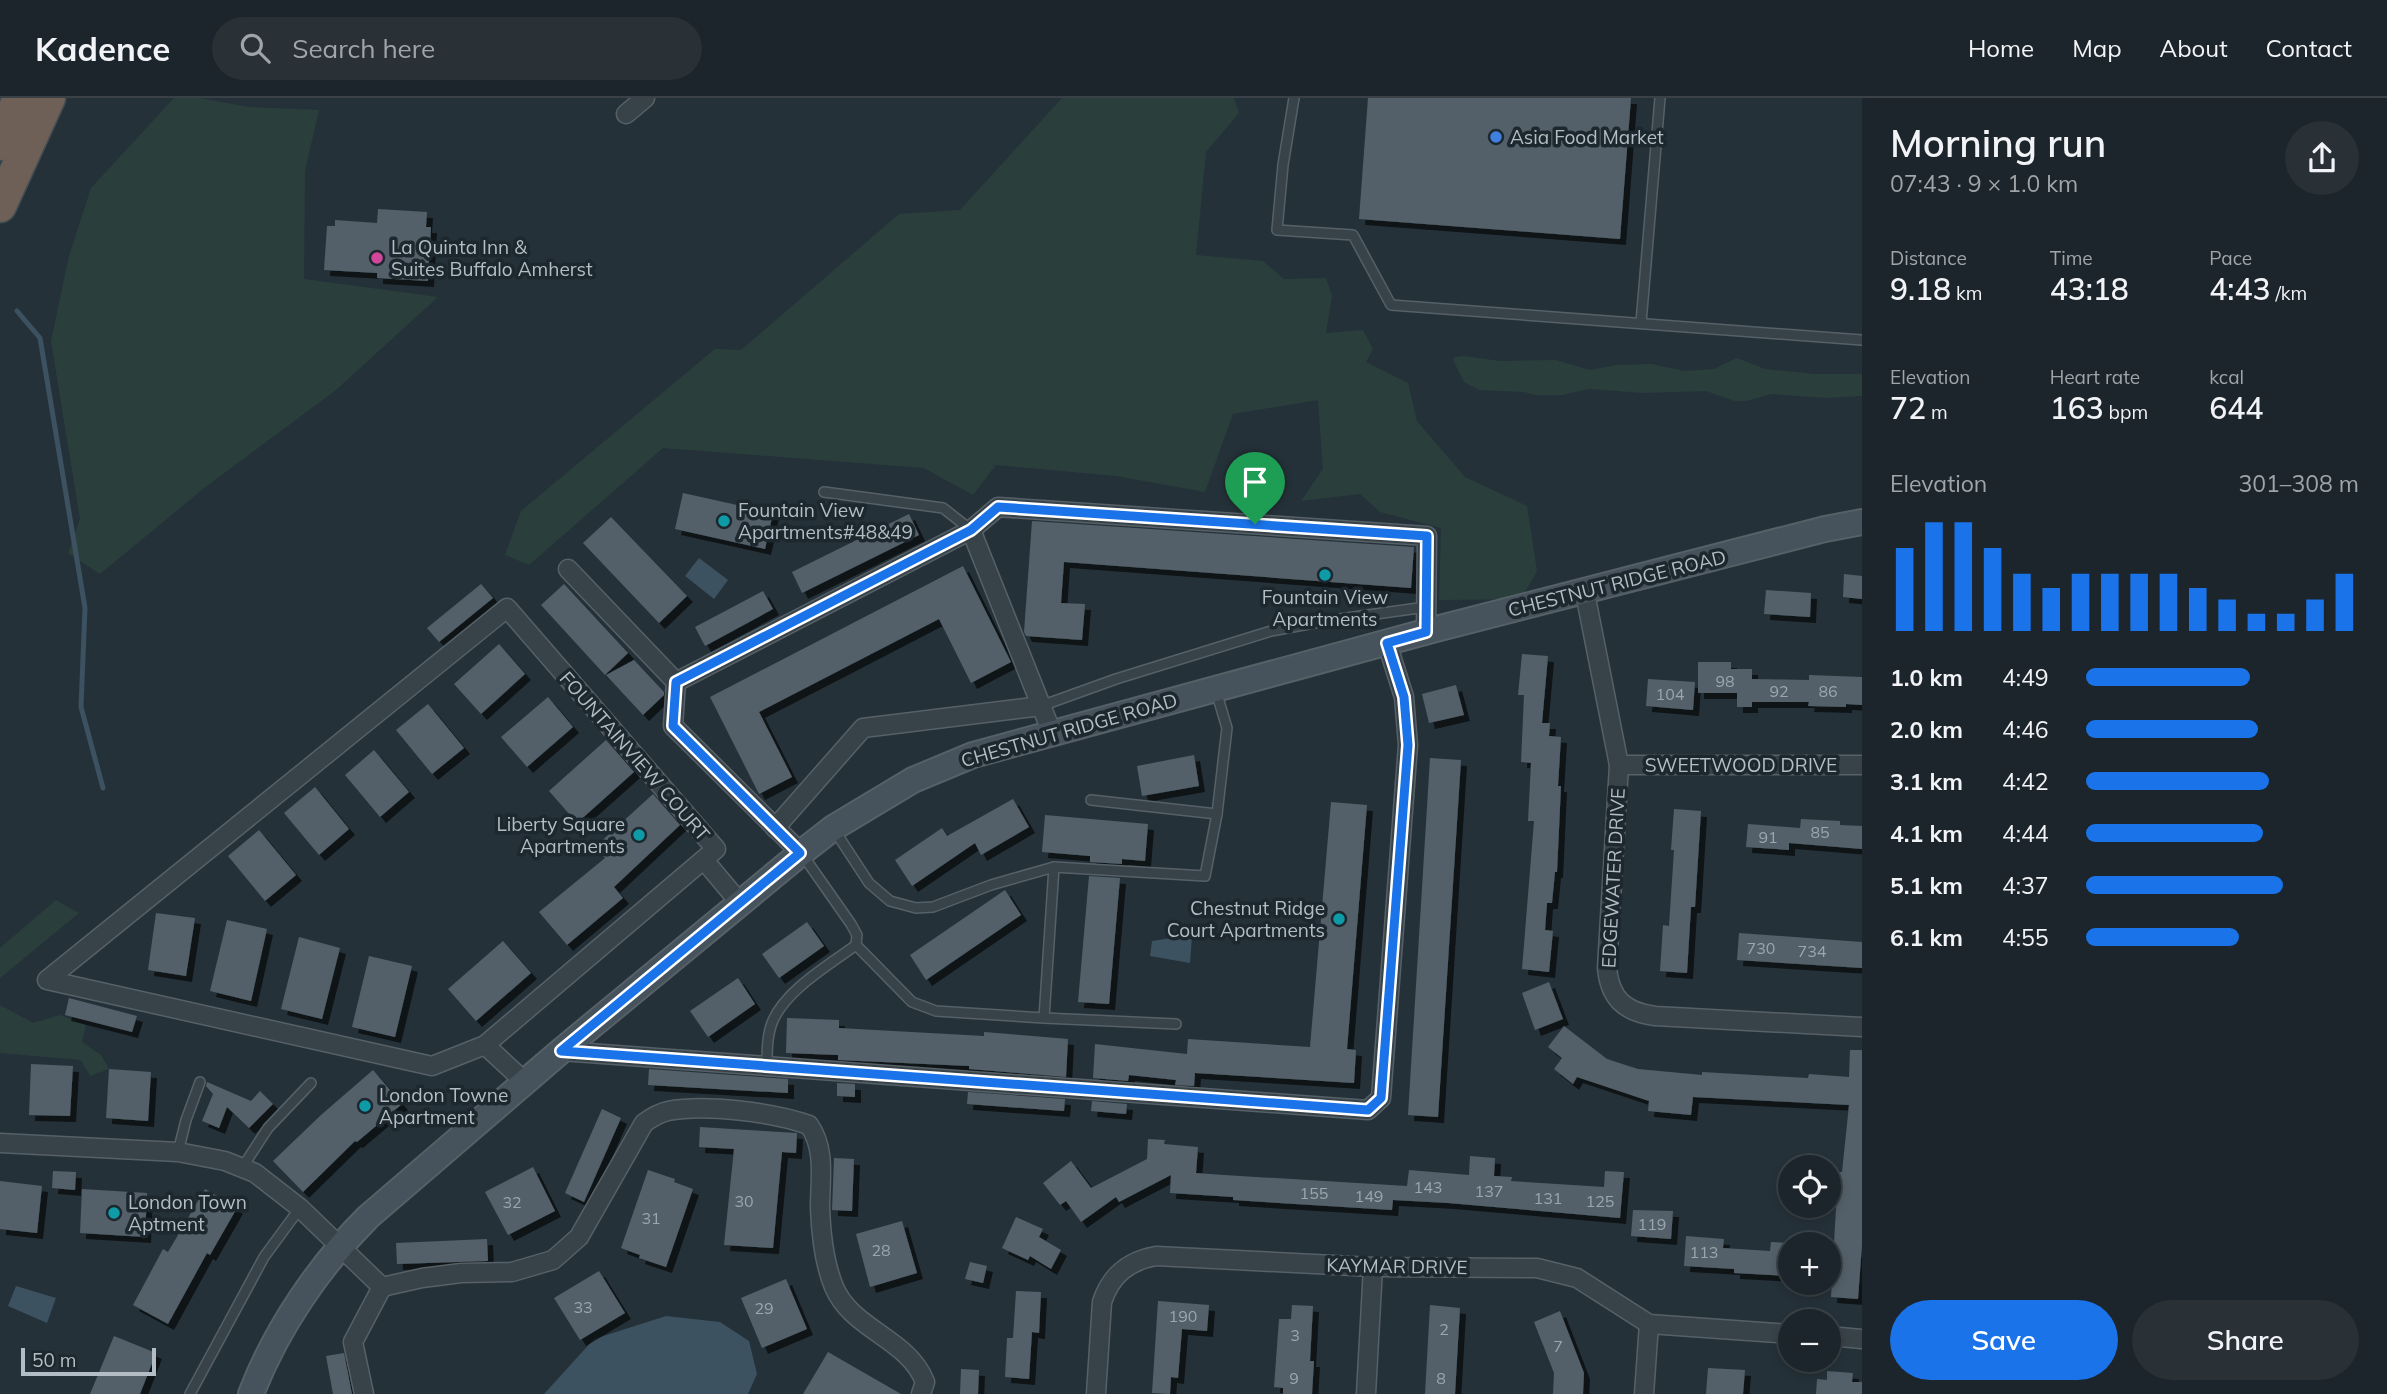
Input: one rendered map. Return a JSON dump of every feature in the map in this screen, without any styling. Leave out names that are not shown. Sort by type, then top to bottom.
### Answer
[{"type":"highway","points":[[0,144],[19,98]]},
{"type":"highway","points":[[0,206],[49,98]]},
{"type":"street","points":[[626,114],[645,98]]},
{"type":"street","points":[[676,682],[971,530],[998,507],[1427,536],[1426,632]]},
{"type":"street","name":"CHESTNUT RIDGE ROAD","points":[[251,1394],[295,1309],[340,1245],[369,1217],[561,1051],[800,853],[833,828],[913,780],[973,755],[1052,733],[1426,632],[1825,529],[1862,522]]},
{"type":"street","points":[[971,530],[1052,733]]},
{"type":"street","points":[[568,569],[676,682],[673,726],[800,853]]},
{"type":"street","name":"EDGEWATER DRIVE","points":[[1584,593],[1619,765],[1607,968],[1608,983],[1615,996],[1637,1013],[1655,1016],[1862,1027]]},
{"type":"street","name":"FOUNTAINVIEW COURT","points":[[485,1045],[432,1066],[47,980],[507,608],[716,849],[704,860],[740,903]]},
{"type":"street","points":[[561,1051],[1368,1110],[1381,1098],[1408,745],[1404,697],[1387,643]]},
{"type":"street","points":[[775,828],[863,728],[1041,706]]},
{"type":"street","name":"SWEETWOOD DRIVE","points":[[1619,765],[1862,765]]},
{"type":"street","points":[[525,1082],[485,1045],[704,860]]},
{"type":"street","points":[[364,1394],[353,1342],[382,1287],[461,1273],[512,1272],[553,1260],[579,1237],[644,1124],[667,1111],[687,1110],[769,1114],[809,1125],[817,1137],[821,1156],[822,1231],[827,1266],[835,1289],[847,1310],[914,1361],[925,1382],[921,1394]]},
{"type":"street","points":[[0,1143],[178,1152],[225,1161],[255,1173],[300,1208],[382,1287]]},
{"type":"street","name":"KAYMAR DRIVE","points":[[1096,1394],[1102,1302],[1107,1289],[1116,1275],[1129,1265],[1156,1256],[1373,1267],[1537,1268],[1585,1282],[1648,1324],[1778,1333]]},
{"type":"street","points":[[1366,1394],[1373,1267]]},
{"type":"street","points":[[1644,1394],[1648,1324]]},
{"type":"street","points":[[1841,1337],[1862,1339]]},
{"type":"lane","points":[[1294,98],[1283,164],[1278,230],[1353,235],[1391,305],[1862,340]]},
{"type":"lane","points":[[1641,323],[1660,98]]},
{"type":"lane","points":[[824,492],[943,508],[971,530]]},
{"type":"lane","points":[[1041,706],[1116,679],[1271,631],[1426,607]]},
{"type":"lane","points":[[833,828],[869,883],[890,901],[903,906],[933,907],[991,885],[1055,867],[1205,876],[1217,814],[1227,728],[1216,689]]},
{"type":"lane","points":[[1091,800],[1217,814]]},
{"type":"lane","points":[[767,1066],[769,1033],[778,1010],[791,995],[856,945],[857,935],[851,924],[800,853]]},
{"type":"lane","points":[[1044,1018],[1055,867]]},
{"type":"lane","points":[[856,945],[912,1002],[923,1008],[1044,1018],[1177,1024]]},
{"type":"lane","points":[[178,1152],[200,1082]]},
{"type":"lane","points":[[242,1168],[268,1128],[311,1083]]},
{"type":"lane","points":[[190,1394],[264,1257],[300,1208]]},
{"type":"green space","points":[[174,98],[199,98],[249,107],[319,110],[305,171],[304,279],[438,297],[336,390],[203,489],[100,574],[68,553],[80,519],[51,341],[69,256],[91,188]]},
{"type":"green space","points":[[1062,98],[1234,98],[1239,113],[1206,152],[1196,255],[1263,261],[1284,279],[1326,278],[1332,296],[1326,333],[1363,330],[1373,349],[1366,362],[1408,383],[1417,421],[1465,477],[1527,506],[1537,571],[1521,599],[1439,600],[1441,528],[1380,512],[1360,494],[1301,501],[1323,469],[1318,400],[1233,414],[1205,492],[1116,476],[996,465],[973,495],[924,468],[663,448],[529,565],[505,555],[521,511],[715,349],[741,350],[899,214],[960,210]]},
{"type":"green space","points":[[1455,357],[1500,361],[1556,360],[1590,370],[1616,365],[1652,364],[1684,371],[1714,369],[1737,358],[1765,369],[1814,374],[1862,374],[1862,396],[1826,398],[1772,394],[1735,401],[1706,391],[1644,393],[1589,389],[1562,395],[1536,395],[1479,390],[1464,382],[1453,360]]},
{"type":"green space","points":[[56,900],[79,913],[0,978],[0,948]]},
{"type":"green space","points":[[0,1005],[33,1023],[60,1015],[86,1025],[82,1042],[101,1055],[109,1069],[90,1076],[81,1060],[0,1053]]},
{"type":"water","points":[[699,558],[728,580],[714,599],[685,576]]},
{"type":"water","points":[[1192,937],[1190,963],[1150,956],[1152,941]]},
{"type":"water","points":[[16,1286],[56,1298],[47,1323],[8,1306]]},
{"type":"water","points":[[666,1316],[720,1322],[749,1341],[757,1374],[748,1394],[544,1394],[594,1339]]},
{"type":"building","name":"Asia Food Market","points":[[1368,98],[1631,98],[1620,239],[1359,219]]},
{"type":"building","name":"La Quinta Inn & Suites Buffalo Amherst","points":[[378,209],[427,212],[426,227],[431,227],[428,281],[377,278],[377,273],[324,270],[327,226],[335,226],[335,220],[377,223]]},
{"type":"building","name":"Fountain View Apartments#48&49","points":[[683,493],[773,513],[765,549],[675,529]]},
{"type":"building","points":[[909,514],[919,535],[802,593],[792,572]]},
{"type":"building","points":[[611,517],[687,596],[659,623],[583,543]]},
{"type":"building","name":"Fountain View Apartments","points":[[1032,521],[1414,547],[1411,588],[1064,562],[1061,603],[1085,604],[1082,640],[1026,636],[1024,632]]},
{"type":"building","points":[[963,566],[1011,662],[971,683],[939,619],[759,712],[792,777],[759,794],[710,697]]},
{"type":"building","points":[[1844,574],[1862,576],[1862,599],[1843,597]]},
{"type":"building","points":[[481,584],[493,598],[439,642],[427,628]]},
{"type":"building","points":[[564,584],[628,653],[605,675],[541,605]]},
{"type":"building","points":[[1766,590],[1811,593],[1810,617],[1764,614]]},
{"type":"building","points":[[763,591],[773,609],[705,646],[695,627]]},
{"type":"building","points":[[499,644],[525,674],[481,714],[454,684]]},
{"type":"building","points":[[1522,654],[1548,656],[1542,723],[1550,723],[1549,736],[1561,737],[1557,872],[1552,903],[1547,903],[1545,930],[1553,931],[1549,972],[1522,969],[1534,821],[1528,821],[1531,763],[1521,762],[1524,695],[1518,695]]},
{"type":"building","points":[[634,660],[664,692],[643,715],[606,675]]},
{"type":"building","points":[[1698,662],[1731,662],[1731,669],[1752,669],[1752,679],[1809,680],[1809,675],[1862,677],[1862,705],[1808,706],[1809,702],[1752,702],[1752,707],[1737,707],[1737,693],[1698,693]]},
{"type":"building","points":[[1648,679],[1695,682],[1693,710],[1646,706]]},
{"type":"building","points":[[1456,685],[1464,715],[1429,723],[1422,694]]},
{"type":"building","name":"Liberty Square Apartments","points":[[548,697],[573,727],[527,767],[501,737]]},
{"type":"building","points":[[428,704],[464,748],[432,774],[396,730]]},
{"type":"building","name":"Liberty Square Apartments","points":[[606,740],[634,772],[577,823],[549,791]]},
{"type":"building","points":[[374,750],[409,792],[380,817],[345,775]]},
{"type":"building","points":[[1194,755],[1199,786],[1142,796],[1137,766]]},
{"type":"building","points":[[1430,758],[1461,760],[1438,1117],[1408,1115]]},
{"type":"building","points":[[315,787],[349,829],[319,855],[284,813]]},
{"type":"building","points":[[653,794],[680,825],[614,887],[623,898],[567,945],[539,912],[605,858],[595,847]]},
{"type":"building","points":[[1013,799],[1029,827],[981,855],[975,843],[912,886],[895,860],[942,828],[947,836]]},
{"type":"building","points":[[1331,802],[1367,805],[1347,1049],[1356,1050],[1354,1083],[1195,1073],[1194,1086],[1175,1085],[1176,1080],[1129,1075],[1128,1081],[1093,1078],[1095,1044],[1187,1054],[1188,1039],[1310,1047]]},
{"type":"building","points":[[1674,809],[1701,811],[1695,907],[1691,907],[1687,973],[1660,971],[1663,925],[1669,926]]},
{"type":"building","name":"Chestnut Ridge Court Apartments","points":[[1045,815],[1148,824],[1145,861],[1122,859],[1122,864],[1090,862],[1090,856],[1042,852]]},
{"type":"building","points":[[1801,819],[1840,821],[1840,825],[1862,826],[1862,849],[1789,843],[1789,850],[1746,847],[1748,824],[1800,828]]},
{"type":"building","points":[[259,830],[296,875],[265,901],[228,856]]},
{"type":"building","name":"Chestnut Ridge Court Apartments","points":[[1089,876],[1120,878],[1109,1004],[1078,1002]]},
{"type":"building","points":[[1005,890],[1021,915],[926,980],[910,955]]},
{"type":"building","points":[[156,913],[195,918],[186,976],[148,970]]},
{"type":"building","points":[[227,920],[267,929],[251,1001],[210,991]]},
{"type":"building","points":[[807,922],[824,946],[779,978],[762,954]]},
{"type":"building","points":[[1739,933],[1862,942],[1862,968],[1737,960]]},
{"type":"building","points":[[299,937],[340,948],[322,1019],[281,1009]]},
{"type":"building","points":[[503,941],[531,973],[476,1021],[448,989]]},
{"type":"building","points":[[369,956],[412,966],[395,1037],[352,1027]]},
{"type":"building","points":[[738,978],[755,1004],[708,1037],[690,1011]]},
{"type":"building","points":[[1549,982],[1563,1019],[1535,1030],[1522,993]]},
{"type":"building","points":[[69,998],[137,1016],[132,1032],[65,1015]]},
{"type":"building","points":[[787,1018],[839,1020],[839,1028],[984,1036],[984,1032],[1068,1039],[1066,1077],[969,1069],[969,1066],[838,1060],[838,1055],[786,1053]]},
{"type":"building","points":[[1564,1026],[1607,1059],[1638,1069],[1702,1075],[1702,1072],[1808,1078],[1809,1074],[1849,1077],[1850,1050],[1862,1050],[1862,1245],[1858,1299],[1831,1297],[1841,1295],[1841,1232],[1835,1232],[1835,1218],[1841,1218],[1841,1172],[1849,1105],[1693,1097],[1691,1115],[1648,1111],[1649,1101],[1577,1077],[1573,1084],[1554,1069],[1562,1058],[1548,1047]]},
{"type":"building","points":[[31,1064],[73,1066],[70,1116],[29,1115]]},
{"type":"building","points":[[109,1069],[151,1072],[148,1121],[106,1118]]},
{"type":"building","points":[[649,1069],[788,1079],[788,1093],[648,1085]]},
{"type":"building","points":[[373,1070],[402,1104],[355,1141],[303,1192],[273,1161]]},
{"type":"building","points":[[207,1082],[251,1101],[260,1091],[273,1104],[249,1128],[227,1107],[219,1128],[202,1121],[213,1094],[206,1086]]},
{"type":"building","points":[[837,1083],[855,1084],[855,1097],[837,1096]]},
{"type":"building","points":[[968,1092],[1065,1099],[1064,1111],[967,1104]]},
{"type":"building","points":[[1092,1101],[1127,1104],[1126,1114],[1091,1111]]},
{"type":"building","points":[[602,1109],[621,1118],[584,1202],[565,1193]]},
{"type":"building","points":[[700,1127],[797,1133],[796,1153],[782,1152],[773,1248],[724,1245],[734,1149],[699,1147]]},
{"type":"building","points":[[1148,1139],[1165,1140],[1164,1144],[1198,1147],[1196,1173],[1224,1175],[1407,1186],[1409,1170],[1469,1175],[1470,1156],[1495,1158],[1494,1176],[1512,1177],[1511,1181],[1604,1187],[1605,1171],[1624,1172],[1620,1218],[1393,1200],[1392,1210],[1233,1200],[1233,1197],[1170,1193],[1171,1175],[1119,1202],[1116,1197],[1081,1222],[1066,1201],[1060,1205],[1043,1183],[1071,1161],[1091,1188],[1147,1159]]},
{"type":"building","points":[[834,1158],[854,1159],[852,1211],[832,1210]]},
{"type":"building","points":[[533,1167],[555,1211],[508,1235],[485,1192]]},
{"type":"building","points":[[648,1170],[675,1179],[674,1182],[693,1189],[666,1267],[639,1258],[640,1255],[621,1248]]},
{"type":"building","points":[[53,1171],[76,1172],[75,1190],[52,1188]]},
{"type":"building","points":[[0,1181],[42,1186],[37,1233],[0,1229]]},
{"type":"building","name":"London Town Aptment","points":[[82,1189],[147,1193],[145,1237],[80,1233]]},
{"type":"building","points":[[205,1189],[237,1208],[210,1255],[207,1253],[168,1324],[133,1305],[163,1249],[168,1252]]},
{"type":"building","points":[[1633,1210],[1673,1211],[1671,1239],[1631,1236]]},
{"type":"building","points":[[1016,1217],[1043,1229],[1039,1237],[1061,1250],[1051,1269],[1030,1256],[1028,1260],[1002,1248]]},
{"type":"building","points":[[902,1221],[917,1273],[870,1287],[856,1234]]},
{"type":"building","points":[[1686,1236],[1724,1239],[1723,1248],[1770,1251],[1771,1242],[1778,1242],[1778,1275],[1684,1266]]},
{"type":"building","points":[[487,1239],[488,1261],[397,1264],[396,1243]]},
{"type":"building","points":[[970,1262],[987,1266],[983,1283],[965,1279]]},
{"type":"building","points":[[599,1271],[625,1313],[580,1340],[554,1298]]},
{"type":"building","points":[[786,1279],[807,1329],[762,1348],[741,1298]]},
{"type":"building","points":[[1016,1291],[1041,1292],[1039,1333],[1032,1332],[1029,1379],[1005,1377],[1007,1338],[1013,1338]]},
{"type":"building","points":[[1158,1301],[1209,1305],[1207,1331],[1182,1329],[1178,1378],[1171,1377],[1170,1394],[1152,1393]]},
{"type":"building","points":[[1292,1305],[1313,1306],[1310,1361],[1314,1361],[1312,1394],[1283,1394],[1283,1388],[1274,1387],[1279,1319],[1291,1319]]},
{"type":"building","points":[[1430,1305],[1460,1308],[1455,1394],[1425,1394]]},
{"type":"building","points":[[1560,1311],[1584,1373],[1583,1394],[1553,1394],[1554,1373],[1534,1322]]},
{"type":"building","points":[[114,1336],[156,1353],[140,1394],[90,1394]]},
{"type":"building","points":[[828,1352],[901,1394],[803,1394]]},
{"type":"building","points":[[344,1353],[352,1394],[333,1394],[326,1356]]},
{"type":"building","points":[[1708,1368],[1745,1370],[1743,1394],[1706,1394]]},
{"type":"building","points":[[961,1369],[979,1370],[978,1394],[960,1394]]},
{"type":"building","points":[[1827,1372],[1853,1373],[1852,1382],[1862,1382],[1862,1394],[1816,1394],[1817,1379],[1827,1380]]},
{"type":"waterway","points":[[17,311],[40,338],[85,608],[81,707],[103,788]]},
{"type":"place","name":"Asia Food Market","points":[[1496,137]]},
{"type":"place","name":"La Quinta Inn & Suites Buffalo Amherst","points":[[377,258]]},
{"type":"place","name":"Fountain View Apartments#48&49","points":[[724,521]]},
{"type":"place","name":"Fountain View Apartments","points":[[1325,575]]},
{"type":"place","name":"Liberty Square Apartments","points":[[639,835]]},
{"type":"place","name":"Chestnut Ridge Court Apartments","points":[[1339,919]]},
{"type":"place","name":"London Towne Apartment","points":[[365,1106]]},
{"type":"place","name":"London Town Aptment","points":[[114,1213]]},
{"type":"route","points":[[998,507],[1255,524],[1427,536],[1426,632],[1387,643],[1404,697],[1408,745],[1381,1098],[1368,1110],[561,1051],[800,853],[673,726],[676,682],[971,530],[998,507]]}]
